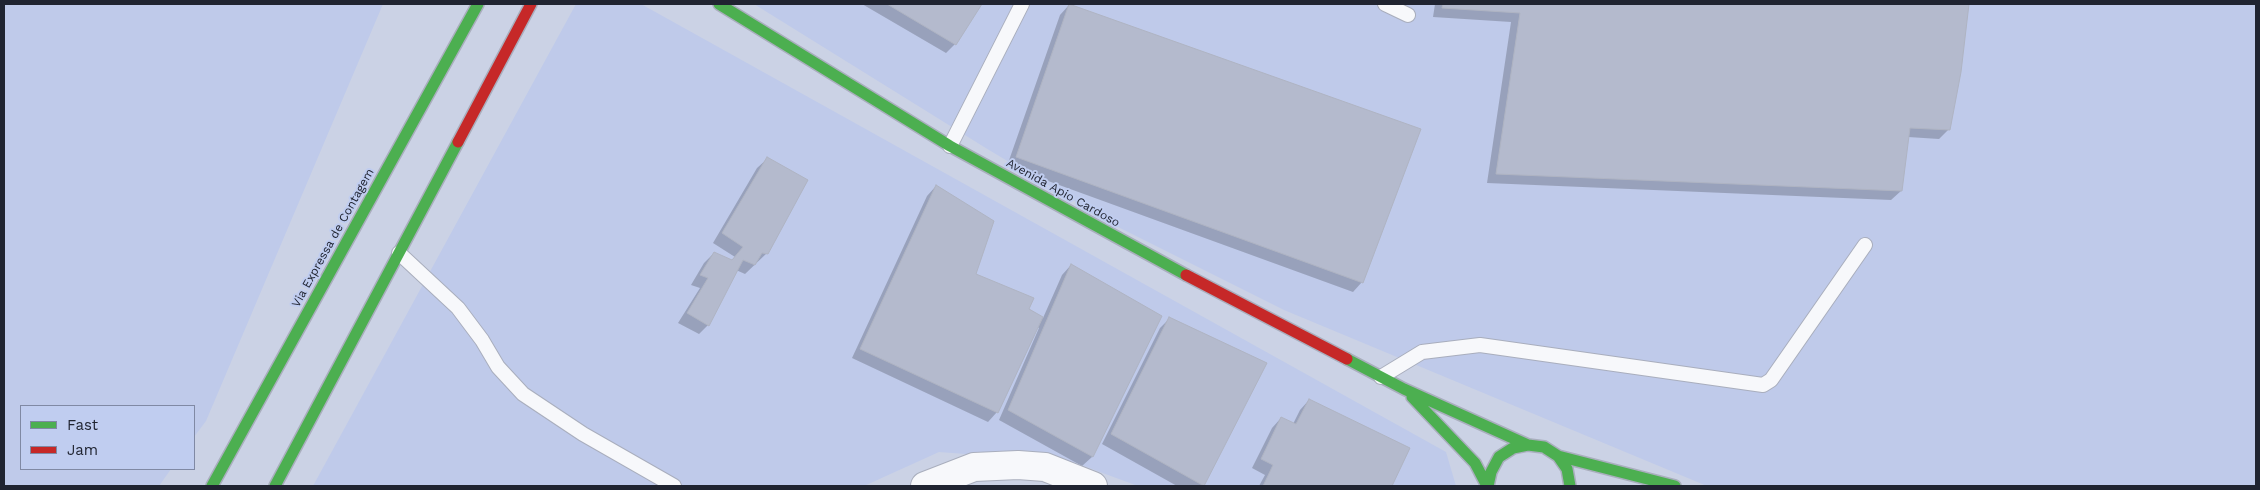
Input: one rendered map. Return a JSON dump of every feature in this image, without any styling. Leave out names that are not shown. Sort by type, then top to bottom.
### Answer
[{"type":"main road","name":"Via Expressa de Contagem","points":[[212,486],[478,4]]},
{"type":"main road","points":[[275,486],[531,4]]},
{"type":"main road","name":"Avenida Apio Cardoso","points":[[719,4],[950,146],[1185,275],[1404,389],[1454,409],[1528,444],[1544,448],[1558,456]]},
{"type":"main road","name":"Avenida Apio Cardoso","points":[[1404,389],[1475,463],[1488,486]]},
{"type":"main road","points":[[1488,486],[1491,472],[1499,458],[1513,448],[1528,444]]},
{"type":"main road","points":[[1558,456],[1567,469],[1570,486]]},
{"type":"main road","points":[[1558,456],[1675,486]]},
{"type":"street","points":[[925,486],[974,467],[1018,465],[1045,467],[1093,486]]},
{"type":"lane","points":[[950,146],[1022,4]]},
{"type":"lane","points":[[1385,4],[1408,15]]},
{"type":"lane","points":[[1381,376],[1422,352],[1480,345],[1763,385],[1771,380],[1865,245]]},
{"type":"lane","points":[[399,253],[458,308],[482,340],[498,367],[523,394],[582,434],[674,486]]},
{"type":"shaded area","points":[[4,4],[383,4],[206,421],[195,436],[195,405],[20,405],[20,470],[170,470],[159,486],[4,486]]},
{"type":"shaded area","points":[[576,4],[641,4],[1446,452],[1456,486],[1138,486],[1073,462],[939,452],[864,486],[313,486]]},
{"type":"shaded area","points":[[754,4],[2256,4],[2256,486],[1707,486],[1284,310],[1120,228],[989,150]]},
{"type":"building","points":[[887,4],[982,4],[956,45]]},
{"type":"building","points":[[1069,4],[1421,129],[1363,283],[1016,157]]},
{"type":"building","points":[[1443,4],[1969,4],[1961,72],[1950,130],[1910,128],[1902,191],[1496,174],[1520,13],[1442,8]]},
{"type":"building","points":[[767,157],[808,180],[768,254],[762,253],[755,265],[743,260],[709,326],[687,313],[708,278],[700,275],[714,252],[732,260],[743,247],[722,233]]},
{"type":"building","points":[[936,185],[994,221],[976,274],[1034,298],[1029,309],[1043,317],[998,413],[860,349]]},
{"type":"building","points":[[1071,264],[1162,316],[1093,457],[1008,410]]},
{"type":"building","points":[[1169,317],[1267,363],[1204,486],[1111,434]]},
{"type":"building","points":[[1309,399],[1410,448],[1392,486],[1263,486],[1273,465],[1261,459],[1281,417],[1296,424]]},
{"type":"traffic: fast","points":[[212,486],[478,4]]},
{"type":"traffic: fast","points":[[719,4],[950,146],[1186,275]]},
{"type":"traffic: fast","points":[[275,486],[458,142]]},
{"type":"traffic: fast","points":[[1347,359],[1404,389],[1528,445]]},
{"type":"traffic: fast","points":[[1412,397],[1475,463],[1487,486]]},
{"type":"traffic: fast","points":[[1488,486],[1491,472],[1499,457],[1513,448],[1528,445],[1544,447],[1558,456],[1567,469],[1570,486]]},
{"type":"traffic: fast","points":[[1558,456],[1675,486]]},
{"type":"traffic: jam","points":[[458,142],[531,4]]},
{"type":"traffic: jam","points":[[1186,275],[1347,359]]}]
